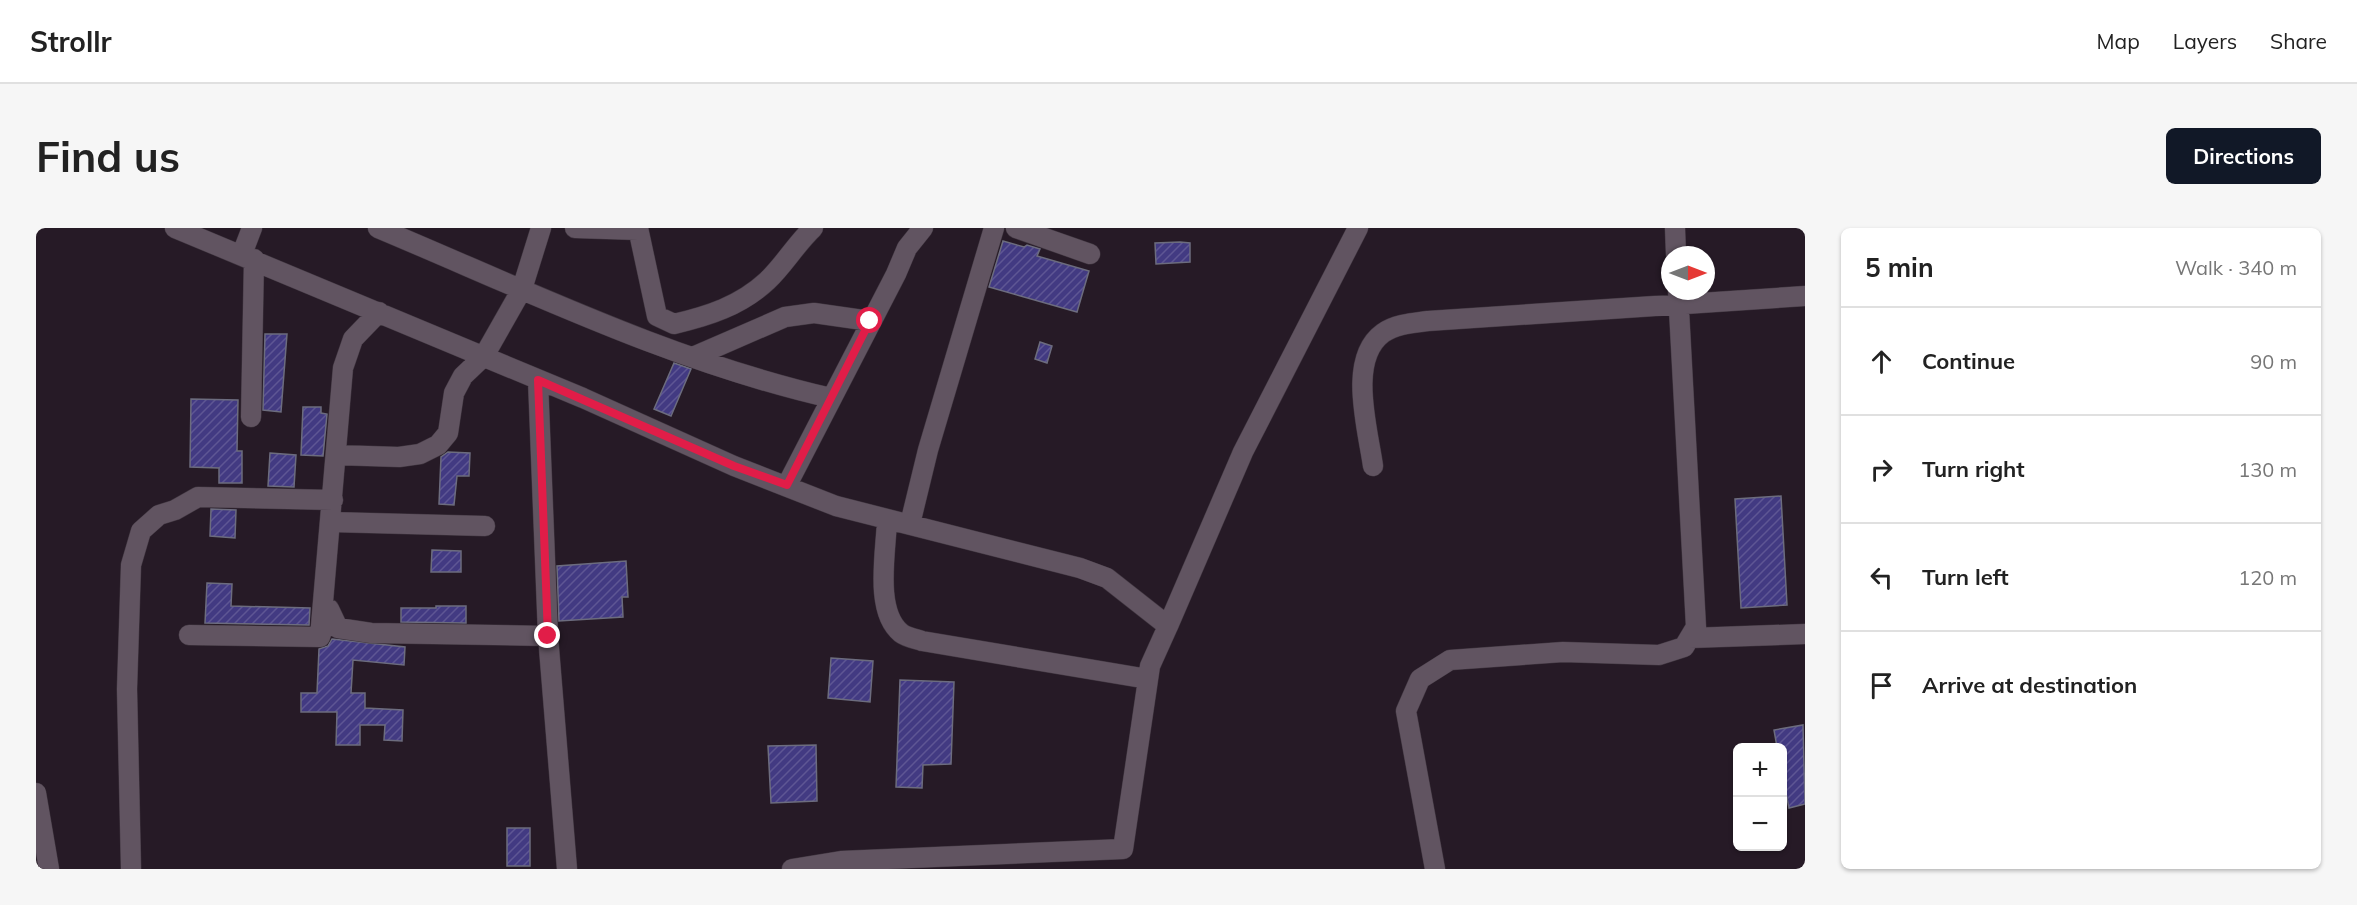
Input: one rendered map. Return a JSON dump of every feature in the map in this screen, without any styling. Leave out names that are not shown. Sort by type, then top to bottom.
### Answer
[{"type":"street","points":[[176,228],[484,356],[723,462],[836,506],[1089,571],[1107,578],[1168,626]]},
{"type":"street","points":[[251,417],[248,257],[252,228]]},
{"type":"street","points":[[378,228],[543,300],[693,357],[775,386],[831,398]]},
{"type":"street","points":[[336,455],[399,457],[420,453],[438,445],[448,433],[454,393],[463,376],[484,356],[522,289],[541,228]]},
{"type":"street","points":[[576,228],[638,229],[657,316],[674,324],[704,317],[743,301],[767,281],[813,228]]},
{"type":"street","points":[[787,485],[896,274],[907,248],[923,228]]},
{"type":"street","points":[[910,524],[928,450],[994,228]]},
{"type":"street","points":[[1016,228],[1090,254]]},
{"type":"street","points":[[792,869],[841,861],[1123,849],[1150,666],[1243,452],[1359,228]]},
{"type":"street","points":[[1675,228],[1676,246]]},
{"type":"street","points":[[1715,297],[1805,296]]},
{"type":"street","points":[[1373,466],[1362,387],[1364,360],[1373,344],[1383,333],[1400,326],[1428,321],[1661,299]]},
{"type":"street","points":[[1435,869],[1406,711],[1420,679],[1450,660],[1563,652],[1659,655],[1684,647],[1696,627],[1678,300]]},
{"type":"street","points":[[320,637],[343,368],[353,339],[379,312]]},
{"type":"street","points":[[693,357],[785,317],[800,314],[870,321]]},
{"type":"street","points":[[538,380],[548,636],[567,869]]},
{"type":"street","points":[[131,869],[127,678],[131,565],[141,531],[159,515],[175,510],[198,497],[333,500]]},
{"type":"street","points":[[887,520],[884,597],[886,612],[892,624],[903,634],[922,641],[1148,679]]},
{"type":"street","points":[[331,522],[484,526]]},
{"type":"street","points":[[320,637],[329,609],[338,628],[371,633],[548,636]]},
{"type":"street","points":[[1690,638],[1805,634]]},
{"type":"street","points":[[189,635],[320,637]]},
{"type":"street","points":[[36,793],[49,869]]},
{"type":"building","points":[[1003,241],[1040,249],[1037,256],[1089,271],[1077,312],[989,287]]},
{"type":"building","points":[[1155,243],[1190,243],[1190,262],[1156,264]]},
{"type":"building","points":[[265,334],[287,334],[281,412],[263,410]]},
{"type":"building","points":[[1040,342],[1052,346],[1047,363],[1035,359]]},
{"type":"building","points":[[674,363],[691,369],[671,416],[654,409]]},
{"type":"building","points":[[191,399],[238,400],[237,451],[242,451],[242,483],[219,483],[219,468],[190,467]]},
{"type":"building","points":[[303,407],[321,407],[321,413],[327,414],[323,456],[301,455]]},
{"type":"building","points":[[448,452],[470,453],[469,476],[457,476],[454,505],[439,504],[441,457]]},
{"type":"building","points":[[270,453],[296,455],[294,487],[268,486]]},
{"type":"building","points":[[1781,496],[1787,605],[1741,608],[1735,499]]},
{"type":"building","points":[[211,509],[236,510],[235,538],[210,536]]},
{"type":"building","points":[[432,550],[461,551],[461,572],[431,572]]},
{"type":"building","points":[[626,561],[628,597],[622,597],[623,617],[559,621],[557,566]]},
{"type":"building","points":[[207,583],[232,584],[231,606],[310,608],[309,625],[205,623]]},
{"type":"building","points":[[436,606],[466,606],[466,623],[401,622],[401,608],[436,608]]},
{"type":"building","points":[[332,639],[405,647],[404,665],[353,660],[351,693],[365,693],[365,708],[403,710],[402,741],[384,740],[385,725],[360,725],[360,745],[336,745],[337,712],[301,712],[301,693],[317,693],[319,649],[328,646]]},
{"type":"building","points":[[831,658],[873,661],[870,702],[828,698]]},
{"type":"building","points":[[900,680],[954,682],[951,764],[923,765],[922,788],[896,787]]},
{"type":"building","points":[[1803,725],[1805,804],[1789,808],[1787,743],[1776,743],[1774,730]]},
{"type":"building","points":[[816,745],[817,801],[771,803],[768,746]]},
{"type":"building","points":[[507,828],[530,828],[530,866],[507,866]]},
{"type":"route","points":[[548,636],[538,380],[734,466],[787,485],[870,321]]}]
